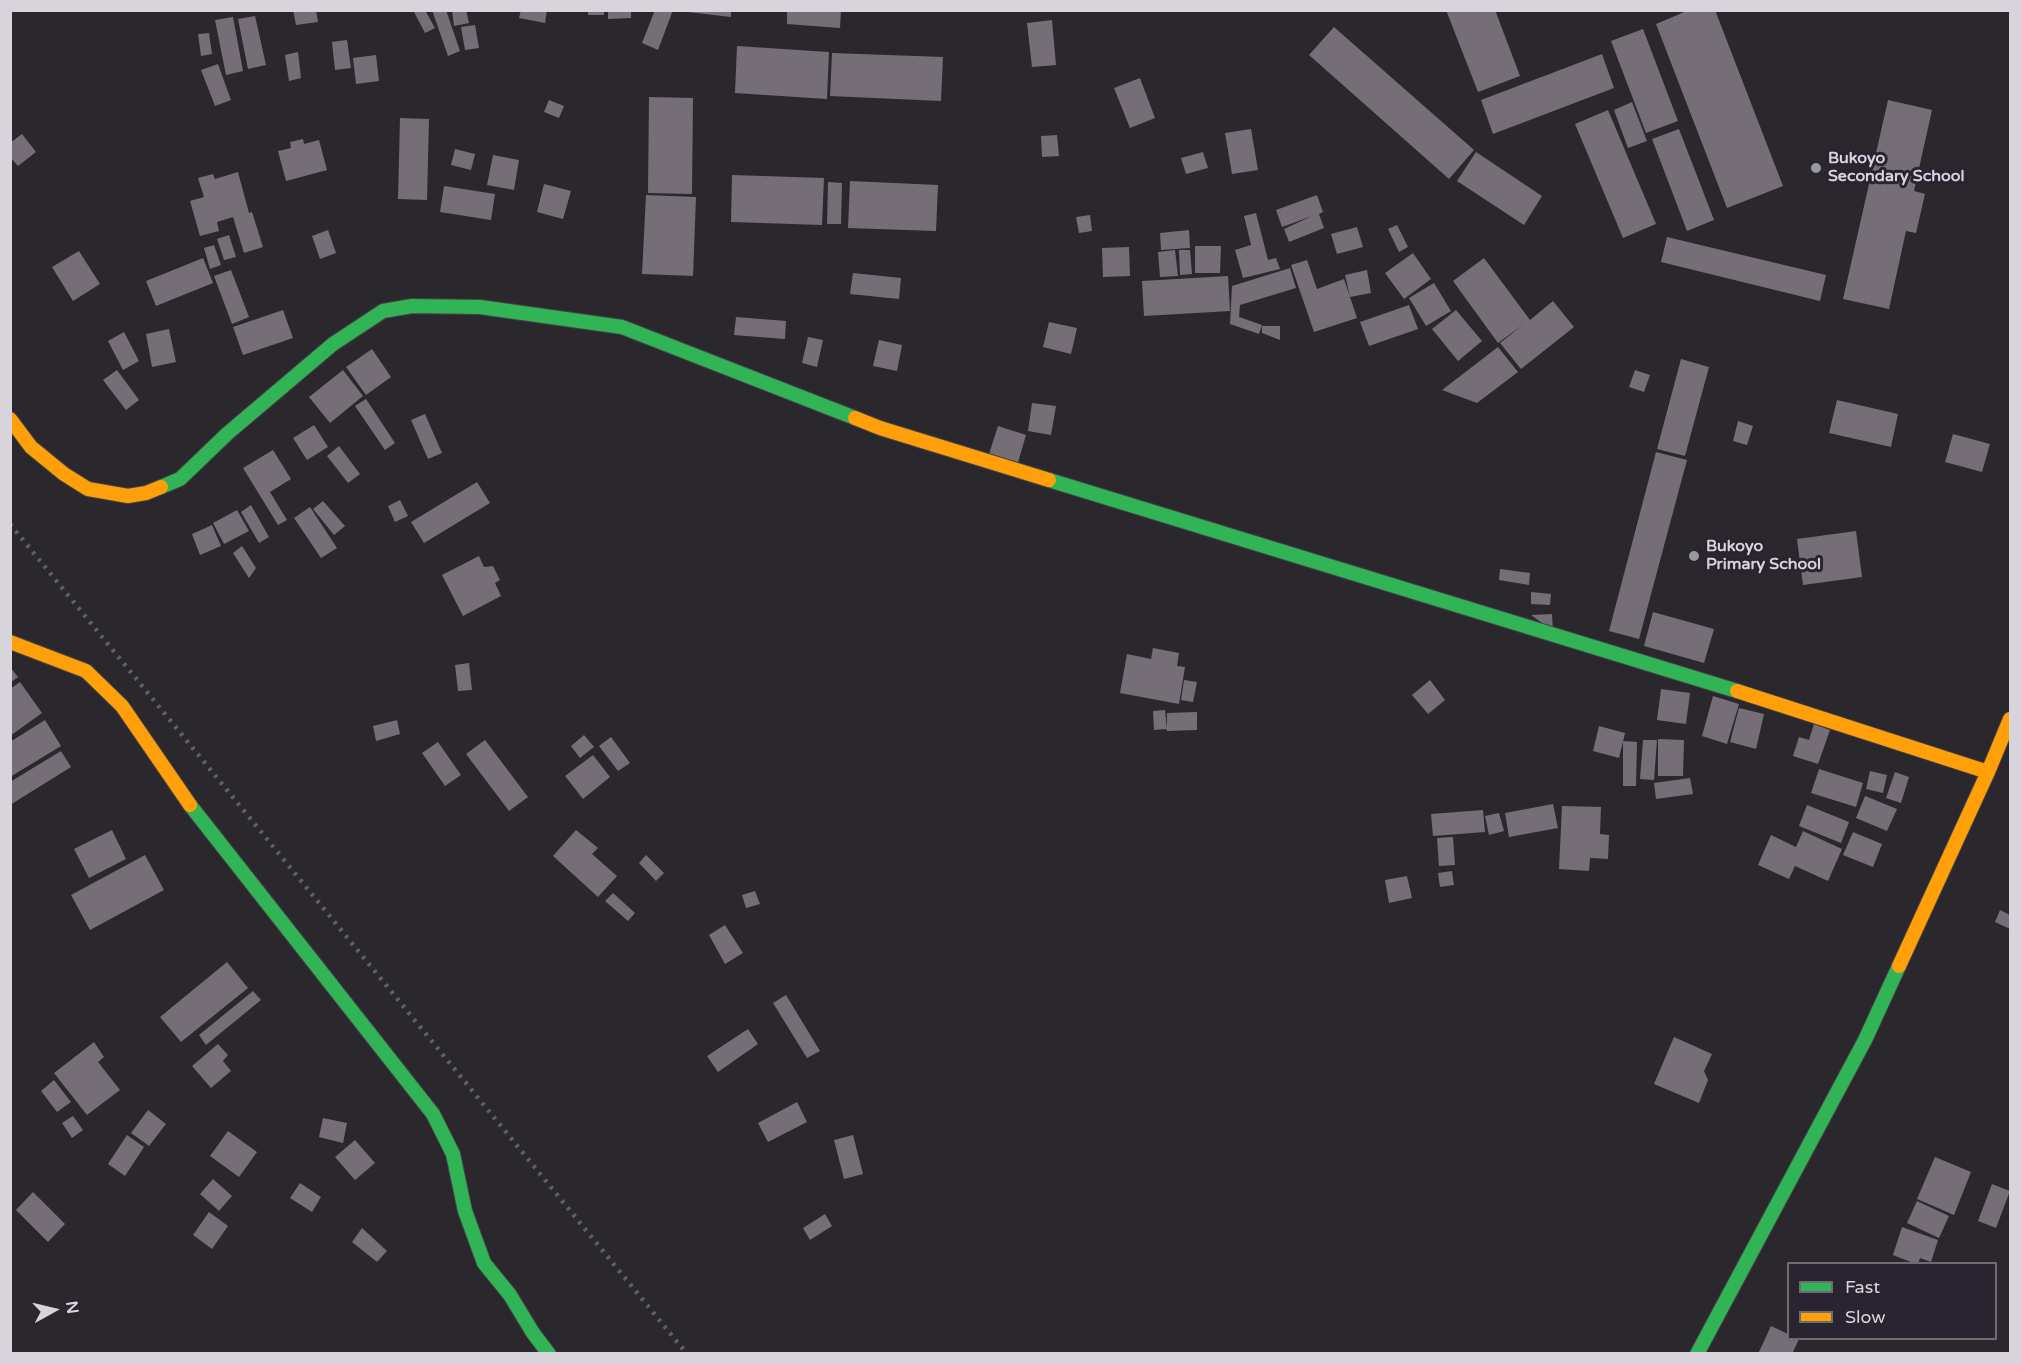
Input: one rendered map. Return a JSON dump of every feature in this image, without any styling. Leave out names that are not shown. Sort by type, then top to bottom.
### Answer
[{"type":"street","points":[[10,419],[32,447],[64,474],[88,489],[128,496],[146,493],[180,479],[228,433],[333,344],[382,310],[412,306],[480,306],[622,327],[880,428],[1735,690],[1988,772]]},
{"type":"street","points":[[10,642],[86,671],[122,706],[199,819],[433,1114],[453,1154],[465,1211],[484,1263],[510,1295],[533,1333],[549,1353]]},
{"type":"street","points":[[1697,1353],[1865,1040],[2010,719]]},
{"type":"building","points":[[293,10],[316,10],[318,22],[296,25]]},
{"type":"building","points":[[413,10],[425,10],[435,28],[425,33]]},
{"type":"building","points":[[432,10],[446,10],[460,51],[448,56]]},
{"type":"building","points":[[452,10],[466,10],[469,23],[454,26]]},
{"type":"building","points":[[521,10],[547,10],[545,23],[519,18]]},
{"type":"building","points":[[588,10],[604,10],[604,15],[588,15]]},
{"type":"building","points":[[608,10],[631,10],[631,18],[608,19]]},
{"type":"building","points":[[655,10],[673,10],[658,50],[642,43]]},
{"type":"building","points":[[688,10],[731,10],[731,17],[688,12]]},
{"type":"building","points":[[787,10],[841,10],[840,28],[787,24]]},
{"type":"building","points":[[1446,10],[1495,10],[1520,76],[1478,92]]},
{"type":"building","points":[[1689,10],[1715,10],[1783,186],[1727,208],[1656,24]]},
{"type":"building","points":[[255,16],[266,65],[248,69],[238,19]]},
{"type":"building","points":[[233,17],[243,71],[226,75],[215,20]]},
{"type":"building","points":[[1052,20],[1056,65],[1032,67],[1027,23]]},
{"type":"building","points":[[475,25],[479,48],[465,50],[461,27]]},
{"type":"building","points":[[1334,27],[1474,150],[1449,179],[1309,55]]},
{"type":"building","points":[[1643,29],[1678,121],[1646,133],[1611,41]]},
{"type":"building","points":[[209,33],[212,54],[201,56],[198,34]]},
{"type":"building","points":[[347,40],[351,68],[335,70],[332,42]]},
{"type":"building","points":[[737,46],[829,52],[827,99],[735,93]]},
{"type":"building","points":[[298,52],[301,78],[289,81],[285,55]]},
{"type":"building","points":[[832,53],[943,57],[941,101],[830,96]]},
{"type":"building","points":[[1602,54],[1614,88],[1493,134],[1481,100]]},
{"type":"building","points":[[376,55],[379,81],[356,84],[353,58]]},
{"type":"building","points":[[218,64],[231,100],[215,106],[201,70]]},
{"type":"building","points":[[1140,78],[1155,118],[1130,128],[1114,88]]},
{"type":"building","points":[[649,97],[693,98],[692,194],[648,193]]},
{"type":"building","points":[[549,100],[564,106],[559,118],[544,112]]},
{"type":"building","points":[[1888,100],[1932,110],[1914,191],[1925,194],[1916,233],[1906,231],[1889,309],[1843,299]]},
{"type":"building","points":[[1632,102],[1647,141],[1628,148],[1614,110]]},
{"type":"building","points":[[1608,110],[1656,224],[1623,238],[1575,124]]},
{"type":"building","points":[[400,118],[429,119],[427,200],[398,199]]},
{"type":"building","points":[[1251,129],[1258,170],[1232,174],[1225,133]]},
{"type":"building","points":[[1679,129],[1714,220],[1687,231],[1652,139]]},
{"type":"building","points":[[22,134],[36,152],[18,166],[10,157],[10,143]]},
{"type":"building","points":[[1057,135],[1059,156],[1042,157],[1041,136]]},
{"type":"building","points":[[303,139],[304,144],[319,140],[327,170],[286,181],[278,151],[291,148],[290,142]]},
{"type":"building","points":[[455,149],[475,154],[471,170],[451,165]]},
{"type":"building","points":[[1203,152],[1208,168],[1186,174],[1181,158]]},
{"type":"building","points":[[1476,152],[1542,196],[1524,225],[1457,181]]},
{"type":"building","points":[[493,155],[519,160],[514,190],[487,185]]},
{"type":"building","points":[[238,172],[249,213],[252,212],[263,247],[244,253],[233,217],[217,222],[219,231],[200,236],[190,201],[204,197],[198,178],[213,174],[215,179]]},
{"type":"building","points":[[732,175],[824,178],[822,225],[731,222]]},
{"type":"building","points":[[850,181],[938,185],[936,231],[848,228]]},
{"type":"building","points":[[828,182],[842,183],[841,224],[827,224]]},
{"type":"building","points":[[544,184],[571,191],[563,219],[537,212]]},
{"type":"building","points":[[444,186],[495,194],[491,220],[440,212]]},
{"type":"building","points":[[646,195],[696,197],[693,276],[642,274]]},
{"type":"building","points":[[1317,195],[1323,212],[1319,214],[1324,228],[1289,242],[1284,229],[1312,216],[1282,227],[1276,210]]},
{"type":"building","points":[[1256,213],[1268,260],[1276,258],[1280,269],[1243,278],[1235,250],[1251,245],[1244,216]]},
{"type":"building","points":[[1090,215],[1092,231],[1079,233],[1076,217]]},
{"type":"building","points":[[1397,225],[1408,247],[1399,252],[1388,229]]},
{"type":"building","points":[[1357,227],[1363,247],[1337,254],[1331,234]]},
{"type":"building","points":[[328,230],[336,253],[320,259],[312,236]]},
{"type":"building","points":[[1189,230],[1190,248],[1161,250],[1160,233]]},
{"type":"building","points":[[229,235],[236,257],[224,260],[217,239]]},
{"type":"building","points":[[1667,237],[1826,275],[1820,301],[1661,262]]},
{"type":"building","points":[[214,245],[221,265],[210,269],[204,248]]},
{"type":"building","points":[[1195,246],[1221,246],[1220,273],[1195,273]]},
{"type":"building","points":[[1129,247],[1130,276],[1103,277],[1102,248]]},
{"type":"building","points":[[1175,250],[1178,276],[1160,277],[1158,252]]},
{"type":"building","points":[[1179,250],[1190,250],[1192,274],[1180,275]]},
{"type":"building","points":[[79,251],[100,284],[73,301],[52,267]]},
{"type":"building","points":[[1413,253],[1431,279],[1404,299],[1385,273]]},
{"type":"building","points":[[203,258],[213,283],[156,306],[146,281]]},
{"type":"building","points":[[1484,258],[1530,320],[1553,301],[1574,327],[1521,369],[1500,343],[1524,324],[1498,343],[1453,281]]},
{"type":"building","points":[[1307,260],[1317,289],[1344,279],[1357,318],[1314,332],[1291,265]]},
{"type":"building","points":[[1290,268],[1296,288],[1240,305],[1239,317],[1262,325],[1259,334],[1230,324],[1232,286]]},
{"type":"building","points":[[231,270],[249,317],[232,324],[214,276]]},
{"type":"building","points":[[1367,270],[1371,293],[1350,297],[1345,275]]},
{"type":"building","points":[[853,273],[901,278],[899,299],[850,294]]},
{"type":"building","points":[[1228,276],[1230,311],[1144,316],[1142,281]]},
{"type":"building","points":[[1434,283],[1451,311],[1426,326],[1409,298]]},
{"type":"building","points":[[1409,305],[1418,329],[1369,346],[1360,322]]},
{"type":"building","points":[[283,310],[293,338],[243,355],[233,327]]},
{"type":"building","points":[[1456,310],[1482,341],[1458,361],[1432,329]]},
{"type":"building","points":[[736,317],[786,321],[785,339],[734,335]]},
{"type":"building","points":[[1049,322],[1077,328],[1071,354],[1043,347]]},
{"type":"building","points":[[1262,326],[1280,326],[1280,340],[1262,333]]},
{"type":"building","points":[[169,329],[176,362],[152,367],[146,334]]},
{"type":"building","points":[[124,332],[139,361],[123,370],[108,341]]},
{"type":"building","points":[[808,337],[823,340],[817,367],[802,363]]},
{"type":"building","points":[[879,340],[902,345],[897,371],[873,366]]},
{"type":"building","points":[[1498,347],[1518,372],[1477,403],[1442,390]]},
{"type":"building","points":[[372,349],[391,377],[366,395],[346,367]]},
{"type":"building","points":[[1681,359],[1709,367],[1685,456],[1657,449]]},
{"type":"building","points":[[117,370],[139,400],[126,410],[103,380]]},
{"type":"building","points":[[343,370],[363,396],[330,423],[309,397]]},
{"type":"building","points":[[1635,370],[1650,375],[1644,392],[1629,387]]},
{"type":"building","points":[[366,399],[395,443],[385,450],[355,406]]},
{"type":"building","points":[[1837,400],[1898,414],[1891,447],[1829,433]]},
{"type":"building","points":[[1032,403],[1056,406],[1051,435],[1028,431]]},
{"type":"building","points":[[425,414],[442,453],[428,459],[411,420]]},
{"type":"building","points":[[1738,421],[1753,426],[1747,445],[1733,441]]},
{"type":"building","points":[[314,425],[328,447],[307,460],[293,438]]},
{"type":"building","points":[[998,426],[1026,435],[1017,466],[988,457]]},
{"type":"building","points":[[1953,434],[1990,444],[1982,472],[1945,462]]},
{"type":"building","points":[[339,446],[360,474],[348,483],[327,456]]},
{"type":"building","points":[[273,450],[291,479],[270,492],[287,520],[278,525],[243,468]]},
{"type":"building","points":[[1656,452],[1687,460],[1639,639],[1609,631]]},
{"type":"building","points":[[477,482],[490,503],[424,543],[411,522]]},
{"type":"building","points":[[400,500],[408,516],[395,522],[388,506]]},
{"type":"building","points":[[323,501],[345,526],[334,535],[313,509]]},
{"type":"building","points":[[251,505],[269,537],[259,543],[241,512]]},
{"type":"building","points":[[310,507],[337,548],[321,558],[294,518]]},
{"type":"building","points":[[237,510],[249,531],[224,544],[213,523]]},
{"type":"building","points":[[212,525],[221,546],[200,555],[192,534]]},
{"type":"building","points":[[1856,531],[1862,577],[1803,585],[1797,539]]},
{"type":"building","points":[[242,546],[256,568],[249,578],[233,553]]},
{"type":"building","points":[[479,556],[484,567],[493,566],[500,580],[495,583],[501,596],[463,616],[442,575]]},
{"type":"building","points":[[1500,569],[1530,573],[1529,585],[1499,580]]},
{"type":"building","points":[[1531,592],[1551,594],[1550,605],[1531,604]]},
{"type":"building","points":[[1653,612],[1714,629],[1704,663],[1644,646]]},
{"type":"building","points":[[1552,614],[1553,631],[1531,615]]},
{"type":"building","points":[[1153,648],[1179,653],[1177,666],[1185,667],[1179,704],[1120,693],[1127,654],[1151,659]]},
{"type":"building","points":[[469,663],[472,690],[458,691],[455,665]]},
{"type":"building","points":[[10,667],[18,677],[10,683]]},
{"type":"building","points":[[1184,680],[1197,682],[1193,702],[1181,700]]},
{"type":"building","points":[[1430,680],[1445,700],[1428,714],[1412,695]]},
{"type":"building","points":[[20,682],[42,713],[10,736],[10,689]]},
{"type":"building","points":[[1661,689],[1690,693],[1686,724],[1657,720]]},
{"type":"building","points":[[1713,696],[1739,704],[1727,744],[1702,736]]},
{"type":"building","points":[[1739,708],[1764,714],[1756,749],[1730,742]]},
{"type":"building","points":[[1165,710],[1167,729],[1154,730],[1153,711]]},
{"type":"building","points":[[1197,712],[1197,730],[1167,731],[1167,713]]},
{"type":"building","points":[[45,720],[61,746],[10,777],[10,742]]},
{"type":"building","points":[[397,720],[400,734],[376,741],[373,726]]},
{"type":"building","points":[[1814,724],[1830,730],[1818,764],[1793,756],[1799,737],[1809,740]]},
{"type":"building","points":[[1599,726],[1625,733],[1619,758],[1593,751]]},
{"type":"building","points":[[584,735],[594,747],[580,758],[571,746]]},
{"type":"building","points":[[611,737],[630,763],[618,771],[599,746]]},
{"type":"building","points":[[1658,739],[1684,740],[1683,776],[1658,776]]},
{"type":"building","points":[[485,740],[528,797],[509,811],[466,754]]},
{"type":"building","points":[[1643,740],[1657,740],[1654,780],[1640,779]]},
{"type":"building","points":[[1623,741],[1637,742],[1636,786],[1623,786]]},
{"type":"building","points":[[438,742],[461,775],[445,786],[422,753]]},
{"type":"building","points":[[61,751],[71,767],[10,805],[10,782]]},
{"type":"building","points":[[593,755],[610,777],[583,799],[565,776]]},
{"type":"building","points":[[1819,769],[1863,783],[1856,807],[1811,793]]},
{"type":"building","points":[[1870,771],[1887,775],[1883,793],[1866,789]]},
{"type":"building","points":[[1895,772],[1909,777],[1901,803],[1886,798]]},
{"type":"building","points":[[1690,778],[1693,794],[1656,799],[1654,783]]},
{"type":"building","points":[[1865,796],[1897,809],[1887,831],[1856,818]]},
{"type":"building","points":[[1553,804],[1558,828],[1509,837],[1505,813]]},
{"type":"building","points":[[1807,805],[1849,822],[1841,843],[1799,826]]},
{"type":"building","points":[[1562,806],[1601,807],[1600,834],[1609,835],[1608,859],[1590,858],[1589,871],[1559,869]]},
{"type":"building","points":[[1483,810],[1485,832],[1433,836],[1431,814]]},
{"type":"building","points":[[1499,813],[1504,831],[1489,835],[1485,816]]},
{"type":"building","points":[[112,830],[126,859],[89,878],[74,849]]},
{"type":"building","points":[[576,830],[598,848],[592,854],[617,876],[598,897],[553,856]]},
{"type":"building","points":[[1803,831],[1842,849],[1828,881],[1795,866],[1789,879],[1758,865],[1771,835],[1796,847]]},
{"type":"building","points":[[1853,832],[1882,844],[1873,867],[1843,855]]},
{"type":"building","points":[[1453,837],[1455,865],[1439,866],[1437,838]]},
{"type":"building","points":[[145,855],[164,890],[90,930],[71,895]]},
{"type":"building","points":[[646,855],[664,873],[656,881],[639,863]]},
{"type":"building","points":[[1452,871],[1454,885],[1440,887],[1438,873]]},
{"type":"building","points":[[1407,876],[1412,898],[1389,903],[1385,880]]},
{"type":"building","points":[[755,891],[760,904],[746,908],[742,895]]},
{"type":"building","points":[[613,893],[635,913],[628,921],[605,901]]},
{"type":"building","points":[[2000,910],[2010,915],[2010,929],[1995,922]]},
{"type":"building","points":[[725,925],[743,953],[725,964],[709,935]]},
{"type":"building","points":[[227,962],[248,988],[181,1042],[160,1017]]},
{"type":"building","points":[[253,991],[261,1000],[206,1045],[199,1035]]},
{"type":"building","points":[[786,995],[820,1051],[807,1058],[773,1003]]},
{"type":"building","points":[[748,1029],[758,1044],[718,1072],[707,1056]]},
{"type":"building","points":[[1674,1037],[1712,1054],[1704,1071],[1708,1080],[1699,1103],[1654,1084]]},
{"type":"building","points":[[94,1042],[104,1057],[98,1062],[120,1090],[87,1115],[54,1073]]},
{"type":"building","points":[[218,1044],[228,1055],[223,1061],[231,1071],[211,1088],[192,1066]]},
{"type":"building","points":[[54,1080],[71,1102],[57,1112],[41,1091]]},
{"type":"building","points":[[797,1102],[807,1122],[768,1142],[758,1123]]},
{"type":"building","points":[[148,1110],[166,1124],[149,1146],[131,1133]]},
{"type":"building","points":[[73,1116],[83,1130],[72,1138],[62,1123]]},
{"type":"building","points":[[323,1118],[347,1123],[343,1143],[319,1137]]},
{"type":"building","points":[[228,1131],[257,1152],[239,1177],[210,1156]]},
{"type":"building","points":[[127,1135],[144,1147],[125,1176],[108,1164]]},
{"type":"building","points":[[853,1135],[863,1174],[844,1179],[834,1140]]},
{"type":"building","points":[[355,1140],[375,1163],[355,1180],[335,1157]]},
{"type":"building","points":[[1935,1157],[1971,1172],[1954,1215],[1917,1199]]},
{"type":"building","points":[[213,1179],[232,1196],[219,1211],[200,1194]]},
{"type":"building","points":[[300,1183],[321,1197],[312,1212],[290,1198]]},
{"type":"building","points":[[1992,1184],[2010,1191],[1996,1228],[1978,1221]]},
{"type":"building","points":[[33,1192],[65,1224],[48,1242],[16,1210]]},
{"type":"building","points":[[1917,1201],[1949,1216],[1939,1238],[1907,1223]]},
{"type":"building","points":[[209,1212],[228,1226],[212,1249],[193,1235]]},
{"type":"building","points":[[825,1214],[832,1226],[810,1240],[803,1228]]},
{"type":"building","points":[[1902,1227],[1938,1240],[1931,1262],[1920,1258],[1919,1262],[1911,1262],[1893,1255]]},
{"type":"building","points":[[362,1228],[387,1251],[377,1262],[352,1242]]},
{"type":"building","points":[[1771,1326],[1787,1334],[1787,1340],[1799,1340],[1792,1354],[1758,1354]]},
{"type":"railway","points":[[10,524],[687,1354]]},
{"type":"traffic: fast","points":[[161,487],[180,479],[228,433],[333,344],[383,311],[412,306],[480,307],[622,327],[855,418]]},
{"type":"traffic: fast","points":[[1049,480],[1737,691]]},
{"type":"traffic: fast","points":[[190,805],[433,1114],[453,1154],[465,1211],[484,1263],[510,1295],[549,1354]]},
{"type":"traffic: fast","points":[[1697,1354],[1865,1040],[1899,966]]},
{"type":"traffic: slow","points":[[855,418],[880,428],[1049,480]]},
{"type":"traffic: slow","points":[[10,419],[31,447],[64,474],[88,489],[128,496],[146,493],[161,487]]},
{"type":"traffic: slow","points":[[10,642],[86,671],[122,706],[190,805]]},
{"type":"traffic: slow","points":[[1737,691],[1988,772]]},
{"type":"traffic: slow","points":[[1899,966],[2010,719]]},
{"type":"place","name":"Bukoyo Secondary School","points":[[1816,168]]},
{"type":"place","name":"Bukoyo Primary School","points":[[1694,556]]}]
